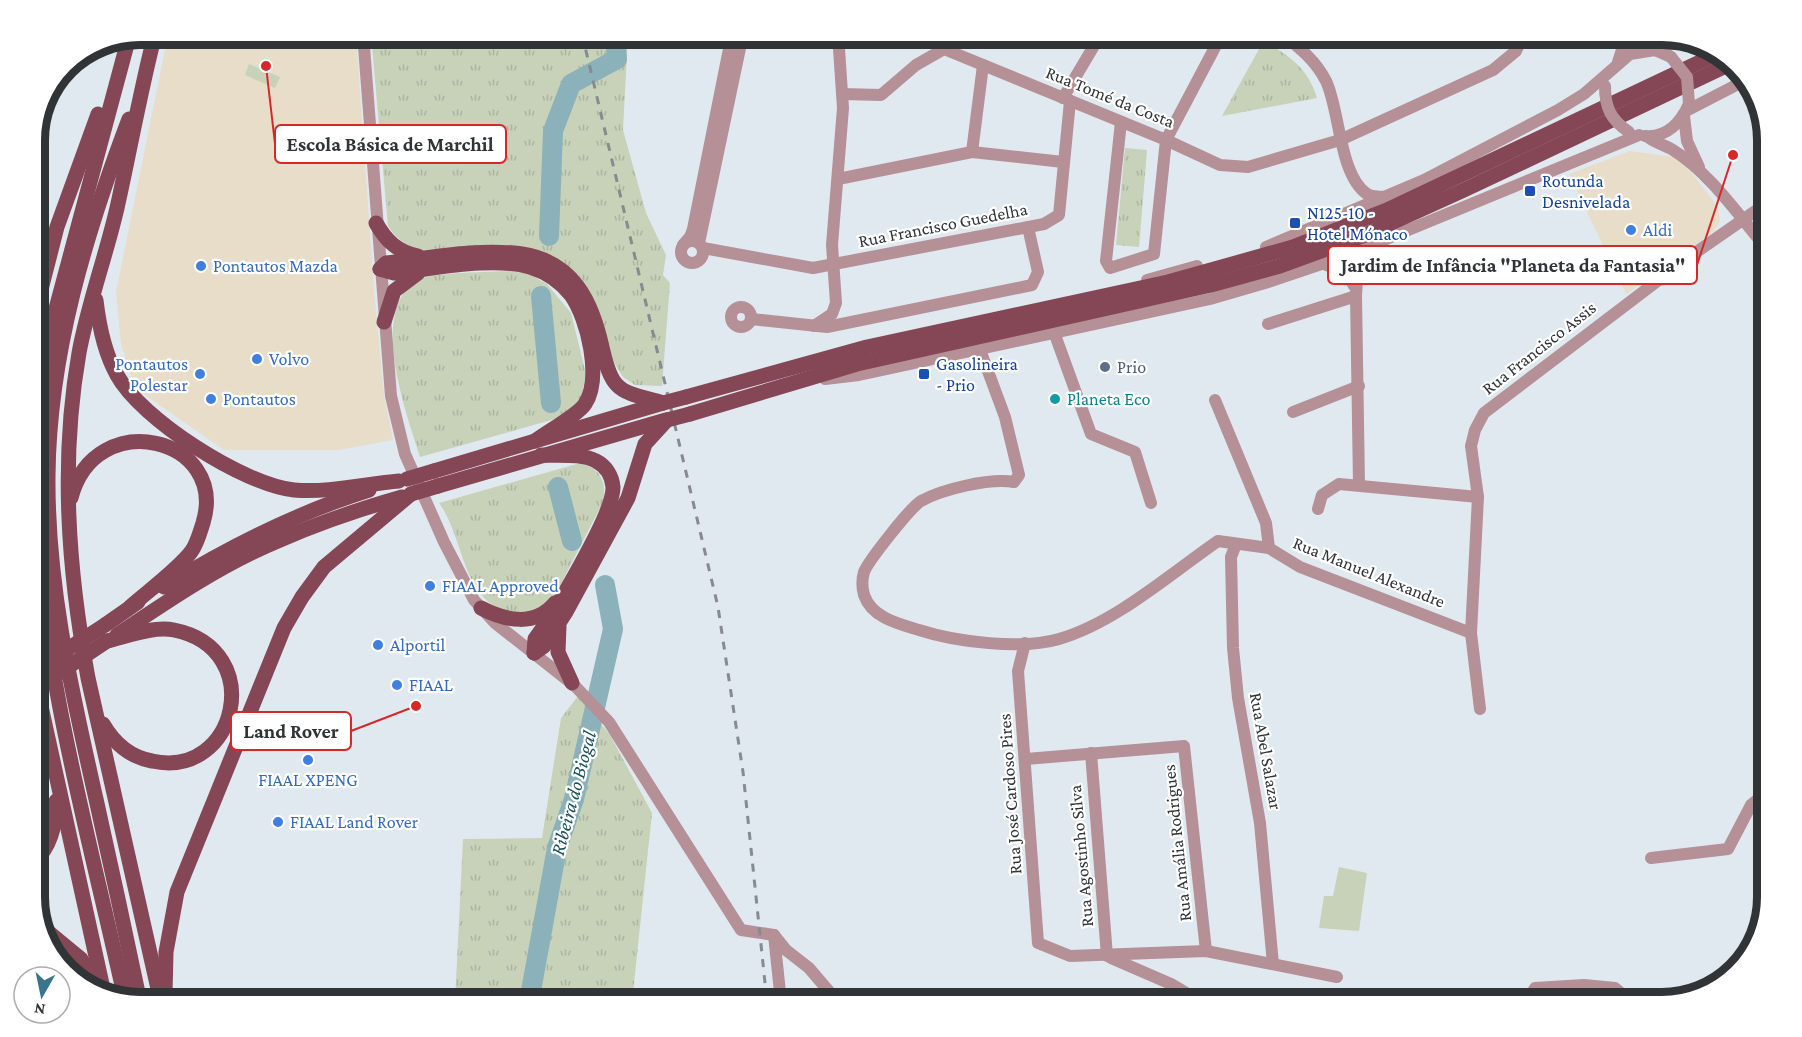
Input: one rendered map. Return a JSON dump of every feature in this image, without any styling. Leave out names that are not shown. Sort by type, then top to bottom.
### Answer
[{"type":"main road","points":[[152,45],[117,210],[80,351],[73,395],[67,471],[68,525],[78,624],[88,678],[161,992]]},
{"type":"main road","points":[[45,248],[57,226],[83,151],[126,47]]},
{"type":"main road","points":[[45,663],[130,607],[252,536],[313,510],[436,478],[538,448],[663,403],[857,349],[1168,282],[1293,247],[1407,201],[1709,58]]},
{"type":"main road","points":[[45,360],[50,331],[120,62]]},
{"type":"main road","points":[[538,448],[690,414],[858,364],[1211,285],[1280,266],[1365,235],[1723,67]]},
{"type":"main road","points":[[138,992],[63,644],[54,579],[48,475],[55,385],[65,330],[105,184],[143,80]]},
{"type":"main road","points":[[376,223],[381,232],[398,249],[427,264]]},
{"type":"main road","points":[[384,322],[394,291],[427,264],[507,253],[524,255],[551,264],[574,281],[590,303],[606,362],[615,384],[626,392],[663,403]]},
{"type":"main road","points":[[380,269],[386,263],[488,264],[529,267],[553,278],[571,296],[581,314],[594,379],[582,409],[538,448]]},
{"type":"main road","points":[[95,295],[106,351],[117,376],[132,395],[150,414],[237,472],[265,484],[294,490],[406,485]]},
{"type":"main road","points":[[572,684],[558,652],[562,605],[628,498],[645,444],[667,420]]},
{"type":"main road","points":[[68,525],[71,496],[77,480],[100,453],[118,443],[137,439],[159,443],[178,451],[190,462],[200,477],[205,494],[206,514],[199,535],[192,551],[130,607]]},
{"type":"main road","points":[[534,653],[544,646],[604,521],[613,489],[611,478],[605,468],[595,460],[538,448]]},
{"type":"main road","points":[[45,682],[199,582],[278,540],[359,510],[406,485]]},
{"type":"main road","points":[[164,992],[166,952],[177,892],[284,628],[302,597],[324,567],[406,485]]},
{"type":"main road","points":[[481,608],[500,618],[517,620],[533,618],[562,605]]},
{"type":"main road","points":[[45,625],[124,991]]},
{"type":"main road","points":[[88,678],[104,725],[113,738],[127,752],[145,760],[162,764],[189,758],[213,743],[224,728],[232,711],[231,676],[222,659],[211,647],[194,636],[173,630],[154,630],[107,642]]},
{"type":"main road","points":[[45,726],[102,985]]},
{"type":"main road","points":[[45,848],[53,830],[56,798],[54,768]]},
{"type":"main road","points":[[53,936],[81,959],[91,978]]},
{"type":"street","points":[[364,45],[391,396],[405,454],[444,543],[474,600],[481,608],[586,696],[609,722],[741,930],[774,935],[786,950],[809,968],[829,992]]},
{"type":"street","points":[[730,45],[693,229],[681,251],[684,261],[694,264],[700,251],[741,45]]},
{"type":"street","points":[[814,326],[832,314],[836,303],[832,265],[842,94],[839,45]]},
{"type":"street","points":[[1066,99],[1095,45]]},
{"type":"street","points":[[1121,122],[1106,261],[1110,268],[1154,254],[1167,140],[1216,45]]},
{"type":"street","points":[[1296,45],[1307,53],[1326,82],[1340,140],[1358,184],[1370,196],[1386,198]]},
{"type":"street","name":"Rua Tomé da Costa","points":[[842,94],[881,94],[916,65],[944,49],[1167,140],[1220,165],[1248,167],[1340,140],[1493,70],[1516,51],[1519,45]]},
{"type":"street","points":[[1618,62],[1623,45]]},
{"type":"street","points":[[1652,45],[1656,51],[1671,57],[1687,77],[1690,90],[1686,110],[1687,141],[1692,155],[1708,181]]},
{"type":"street","points":[[1080,300],[1278,244],[1386,198],[1558,110],[1584,94],[1609,73],[1618,62],[1630,54],[1656,51],[1668,45]]},
{"type":"street","points":[[972,152],[983,65]]},
{"type":"street","points":[[1609,73],[1605,86],[1605,100],[1609,113],[1617,124],[1672,149],[1708,181],[1757,237]]},
{"type":"street","points":[[783,385],[859,375],[979,347],[1210,299],[1362,249],[1639,135],[1666,132],[1686,110],[1738,84]]},
{"type":"street","name":"Rua Francisco Guedelha","points":[[700,251],[719,252],[813,268],[1044,224],[1059,215],[1066,99]]},
{"type":"street","points":[[838,179],[972,152],[1064,162]]},
{"type":"street","points":[[1348,213],[1355,206],[1358,191],[1354,176]]},
{"type":"street","name":"Rua Francisco Assis","points":[[1480,709],[1471,633],[1478,497],[1471,446],[1475,430],[1484,413],[1684,260],[1757,209]]},
{"type":"street","points":[[751,320],[827,327],[1032,285],[1038,272],[1028,227]]},
{"type":"street","points":[[683,245],[689,241],[700,251]]},
{"type":"street","points":[[1359,485],[1356,296],[1358,261],[1362,249]]},
{"type":"street","points":[[1321,264],[1338,266],[1346,271],[1352,278],[1356,296]]},
{"type":"street","points":[[1268,324],[1356,296]]},
{"type":"street","points":[[836,303],[845,315],[857,320]]},
{"type":"street","points":[[1054,332],[1091,434],[1135,452],[1151,503]]},
{"type":"street","points":[[979,347],[1005,417],[1019,475],[1014,482],[984,482],[920,502],[890,536],[865,572],[864,595],[871,607],[881,616],[917,630],[964,641],[1025,643],[1057,640],[1083,630],[1119,609],[1218,542],[1269,549]]},
{"type":"street","points":[[1293,412],[1359,386]]},
{"type":"street","name":"Rua Manuel Alexandre","points":[[1215,400],[1266,523],[1269,549],[1300,567],[1471,633]]},
{"type":"street","points":[[1318,509],[1322,495],[1329,488],[1339,484],[1478,497]]},
{"type":"street","name":"Rua Abel Salazar","points":[[1236,544],[1231,556],[1233,648],[1238,698],[1260,823],[1273,964]]},
{"type":"street","name":"Rua José Cardoso Pires","points":[[1025,643],[1018,671],[1038,943],[1070,956],[1107,956]]},
{"type":"street","name":"Rua Amália Rodrigues","points":[[1026,759],[1184,746],[1206,951]]},
{"type":"street","name":"Rua Agostinho Silva","points":[[1090,753],[1107,956]]},
{"type":"street","points":[[1651,858],[1728,849],[1751,806],[1757,801]]},
{"type":"street","points":[[774,935],[780,992]]},
{"type":"street","points":[[1107,956],[1206,951],[1336,977]]},
{"type":"street","points":[[1107,956],[1184,992]]},
{"type":"street","points":[[1533,992],[1535,988],[1584,985],[1616,988],[1620,992]]},
{"type":"shaded area","points":[[166,45],[357,45],[374,289],[384,396],[393,440],[339,450],[224,450],[145,395],[133,381],[121,344],[116,292]]},
{"type":"shaded area","points":[[1630,151],[1674,157],[1686,166],[1718,207],[1720,221],[1714,231],[1626,294],[1569,174]]},
{"type":"green space","points":[[372,45],[627,45],[623,130],[646,213],[666,255],[663,275],[670,283],[662,386],[635,385],[623,377],[544,252],[512,245],[428,251],[413,247],[400,239],[388,226]]},
{"type":"green space","points":[[1261,45],[1271,45],[1303,70],[1317,98],[1222,116]]},
{"type":"green space","points":[[249,64],[280,77],[275,88],[245,75]]},
{"type":"green space","points":[[1125,148],[1147,150],[1139,247],[1116,245]]},
{"type":"green space","points":[[510,271],[529,274],[547,284],[571,313],[586,374],[581,399],[562,417],[420,457],[400,390],[395,364],[393,338],[395,314],[403,294],[418,280],[425,277]]},
{"type":"green space","points":[[580,463],[593,469],[601,477],[604,489],[603,502],[553,599],[538,609],[523,614],[511,613],[495,606],[482,596],[473,582],[448,517],[439,503]]},
{"type":"green space","points":[[578,696],[610,735],[652,813],[633,992],[455,992],[463,839],[542,838],[561,718]]},
{"type":"green space","points":[[1339,867],[1367,873],[1359,931],[1319,928],[1324,896],[1333,896]]},
{"type":"waterway","name":"Ribeira do Biogal","points":[[549,236],[553,131],[571,84],[617,59],[616,45]]},
{"type":"waterway","name":"Ribeira do Biogal","points":[[541,296],[551,403]]},
{"type":"waterway","name":"Ribeira do Biogal","points":[[558,487],[572,541]]},
{"type":"waterway","name":"Ribeira do Biogal","points":[[531,992],[557,848],[574,799],[613,629],[605,585]]},
{"type":"railway","points":[[585,45],[718,607],[743,772],[766,992]]},
{"type":"place","name":"Escola Básica de Marchil","points":[[266,66]]},
{"type":"place","name":"Jardim de Infância \"Planeta da Fantasia\"","points":[[1733,155]]},
{"type":"place","name":"Rotunda Desnivelada","points":[[1530,191]]},
{"type":"place","name":"N125-10 - Hotel Mónaco","points":[[1295,223]]},
{"type":"place","name":"Aldi","points":[[1631,230]]},
{"type":"place","name":"Pontautos Mazda","points":[[201,266]]},
{"type":"place","name":"Volvo","points":[[257,359]]},
{"type":"place","name":"Prio","points":[[1105,367]]},
{"type":"place","name":"Pontautos Polestar","points":[[200,374]]},
{"type":"place","name":"Gasolineira - Prio","points":[[924,374]]},
{"type":"place","name":"Pontautos","points":[[211,399]]},
{"type":"place","name":"Planeta Eco","points":[[1055,399]]},
{"type":"place","name":"FIAAL Approved","points":[[430,586]]},
{"type":"place","name":"Alportil","points":[[378,645]]},
{"type":"place","name":"FIAAL","points":[[397,685]]},
{"type":"place","name":"Land Rover","points":[[416,706]]},
{"type":"place","name":"FIAAL XPENG","points":[[308,760]]},
{"type":"place","name":"FIAAL Land Rover","points":[[278,822]]}]
